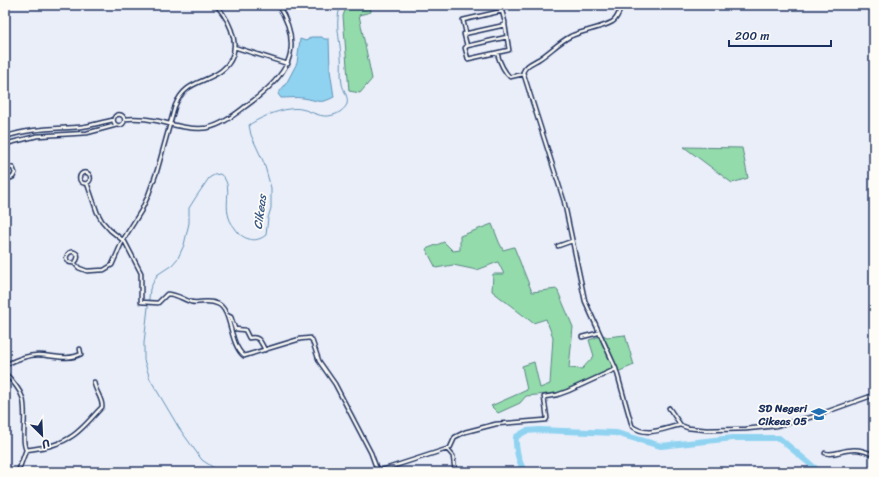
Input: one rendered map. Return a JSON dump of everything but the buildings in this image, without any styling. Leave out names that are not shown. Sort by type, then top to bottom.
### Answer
[{"type":"street","points":[[74,263],[77,261],[77,254],[70,252],[67,254],[66,258],[68,261],[87,271],[97,271],[108,268],[114,261],[123,240],[141,211],[148,196],[157,171],[175,106],[182,93],[193,85],[220,71],[229,62],[235,42],[232,28],[225,15],[216,5]]},
{"type":"street","points":[[114,120],[114,117],[117,114],[123,116],[125,119],[148,120],[201,128],[215,126],[222,123],[242,109],[269,89],[288,64],[291,49],[290,32],[278,5]]},
{"type":"street","points":[[624,5],[614,21],[568,38],[554,46],[537,60],[525,67],[523,74],[562,196],[585,301],[598,333],[616,369],[632,426],[636,430],[644,432],[680,424]]},
{"type":"street","points":[[502,11],[505,22],[504,24],[509,50],[468,59],[465,48],[467,46],[463,20],[502,11]]},
{"type":"street","points":[[466,33],[504,24]]},
{"type":"street","points":[[467,46],[507,37]]},
{"type":"street","points":[[234,47],[288,64]]},
{"type":"street","points":[[497,53],[501,65],[508,76],[510,77],[523,74]]},
{"type":"street","points":[[5,144],[47,135],[87,133],[119,125],[124,123],[125,119]]},
{"type":"street","points":[[114,120],[117,125]]},
{"type":"street","points":[[5,137],[35,130],[86,126],[114,120]]},
{"type":"street","points":[[12,135],[14,141]]},
{"type":"street","points":[[5,160],[8,167],[13,168],[15,173],[10,178],[5,176]]},
{"type":"street","points":[[5,170],[8,167]]},
{"type":"street","points":[[81,174],[89,174],[91,177],[90,181],[87,183],[82,183],[80,179],[81,174]]},
{"type":"street","points":[[87,183],[97,212],[102,221],[110,230],[127,244],[141,273],[140,301],[144,304],[158,303],[167,294],[170,294],[192,302],[208,301],[217,303],[224,308],[231,317],[235,329],[245,330],[249,338],[258,338],[265,350]]},
{"type":"street","points":[[558,246],[572,241]]},
{"type":"street","points":[[228,315],[236,346],[242,354],[247,356],[300,339],[310,338],[312,340],[319,361],[335,384],[371,453],[376,467],[378,470],[383,471],[447,449],[452,446],[455,437],[465,432],[496,424],[546,420],[544,397],[565,393],[616,369]]},
{"type":"street","points":[[582,337],[598,333]]},
{"type":"street","points":[[5,365],[20,358],[37,355],[62,358],[73,357],[80,354],[80,349]]},
{"type":"street","points":[[5,373],[17,385],[24,401],[23,443],[26,450],[18,472]]},
{"type":"street","points":[[26,450],[58,444],[75,434],[102,407],[102,401],[96,390],[94,382]]},
{"type":"street","points":[[669,408],[680,424],[688,428],[707,430],[746,429],[775,426],[812,417],[871,396],[874,398]]},
{"type":"street","points":[[447,449],[453,456],[455,472]]},
{"type":"street","points":[[825,453],[832,454],[852,450],[863,451],[874,455]]},
{"type":"green space","points":[[347,5],[370,5],[371,12],[359,15],[372,79],[360,93],[349,91],[343,16]]},
{"type":"green space","points":[[684,147],[742,148],[748,178],[732,183]]},
{"type":"green space","points":[[492,224],[503,250],[514,247],[532,292],[557,289],[573,327],[569,368],[582,369],[594,356],[589,340],[603,335],[607,337],[625,335],[634,365],[615,373],[614,369],[558,393],[526,396],[520,403],[498,413],[491,406],[527,390],[522,366],[534,362],[540,388],[550,384],[553,337],[546,319],[533,323],[492,291],[493,274],[504,274],[498,262],[477,270],[453,265],[436,268],[426,249],[444,242],[453,251],[460,250],[460,236]]},
{"type":"water","points":[[311,37],[322,37],[324,39],[329,39],[330,70],[334,97],[325,101],[300,98],[281,98],[278,94],[287,82],[297,63],[300,39],[306,41]]},
{"type":"waterway","name":"Cikeas","points":[[220,472],[202,460],[179,428],[150,379],[144,360],[144,343],[150,289],[157,275],[172,265],[178,258],[184,245],[189,223],[189,208],[209,178],[214,175],[220,174],[225,179],[228,191],[228,213],[230,221],[238,232],[251,240],[262,238],[266,235],[271,208],[271,188],[264,163],[251,135],[249,125],[267,116],[288,109],[301,109],[324,116],[329,116],[337,114],[345,108],[347,99],[341,81],[338,24],[341,5]]},
{"type":"waterway","points":[[525,472],[518,455],[516,437],[526,431],[539,430],[616,433],[661,446],[733,438],[779,438],[816,469],[813,472]]},
{"type":"place","name":"SD Negeri Cikeas 05","points":[[819,414]]}]
